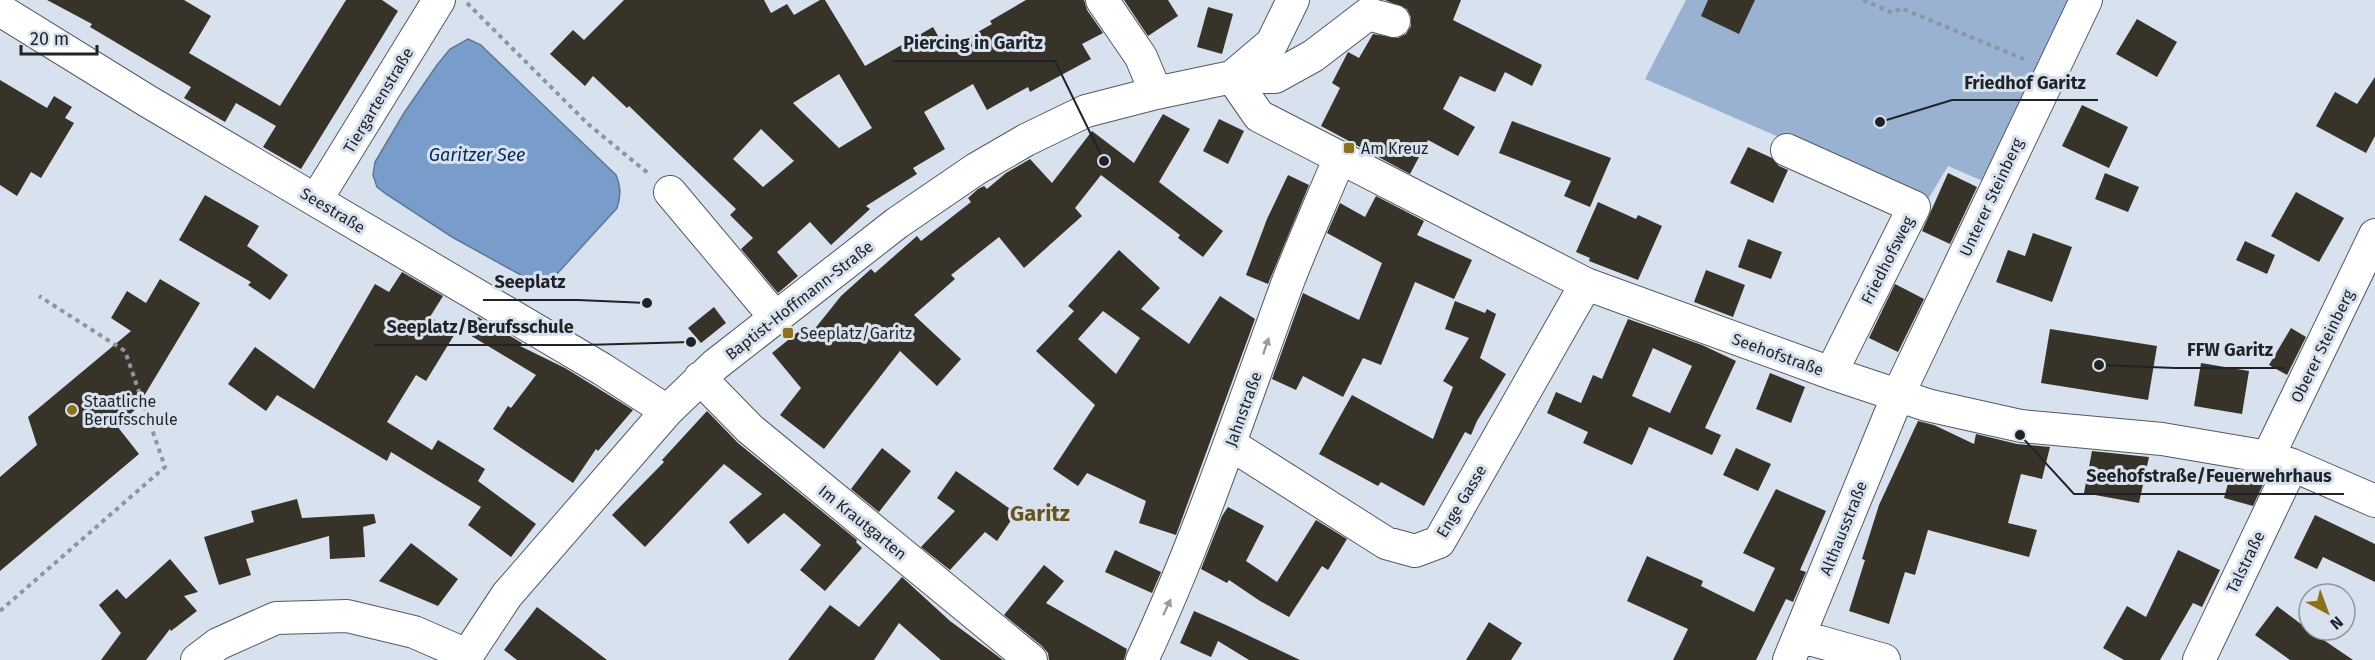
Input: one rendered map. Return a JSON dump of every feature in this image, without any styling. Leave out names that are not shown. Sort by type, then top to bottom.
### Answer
[{"type":"street","name":"Tiergartenstraße","points":[[316,200],[439,0]]},
{"type":"street","points":[[1102,0],[1142,57],[1156,93]]},
{"type":"street","points":[[1232,77],[1272,43],[1293,0]]},
{"type":"street","name":"Unterer Steinberg","points":[[1898,395],[2086,0]]},
{"type":"street","name":"Seestraße","points":[[0,10],[149,102],[602,369],[667,411]]},
{"type":"street","points":[[1232,77],[1275,76],[1313,56],[1368,14],[1394,21]]},
{"type":"street","name":"Baptist-Hoffmann-Straße","points":[[465,657],[507,595],[667,411],[700,378],[897,223],[976,169],[1026,140],[1086,111],[1232,77]]},
{"type":"street","name":"Seehofstraße","points":[[1232,77],[1259,116],[1586,284],[1831,373],[1927,405],[2021,426],[2162,439],[2280,461],[2375,501]]},
{"type":"street","name":"Friedhofsweg","points":[[1787,150],[1914,207],[1831,373]]},
{"type":"street","name":"Jahnstraße","points":[[1143,660],[1172,597],[1290,277],[1340,157]]},
{"type":"street","points":[[670,192],[775,317]]},
{"type":"street","name":"Oberer Steinberg","points":[[2280,461],[2375,235]]},
{"type":"street","name":"Enge Gasse","points":[[1230,444],[1386,543],[1415,551],[1438,542],[1586,284]]},
{"type":"street","name":"Im Krautgarten","points":[[700,378],[750,429],[1031,660]]},
{"type":"street","name":"Althausstraße","points":[[1794,648],[1898,395]]},
{"type":"street","name":"Talstraße","points":[[2199,660],[2280,461]]},
{"type":"street","points":[[197,660],[218,644],[276,618],[347,616],[414,632],[465,657]]},
{"type":"street","points":[[1794,648],[1884,660]]},
{"type":"path","points":[[464,0],[588,124],[670,192]]},
{"type":"path","points":[[1863,0],[1893,13],[1901,9],[2051,70]]},
{"type":"path","points":[[0,610],[165,467],[125,351],[39,296]]},
{"type":"shaded area","points":[[1686,0],[2073,0],[1985,182],[1948,166],[1927,201],[1645,79]]},
{"type":"water","name":"Garitzer See","points":[[468,39],[481,45],[618,179],[620,192],[617,208],[547,282],[537,284],[452,237],[377,187],[373,175],[375,162],[404,113],[437,65],[450,49]]},
{"type":"building","points":[[47,0],[184,0],[211,16],[189,53],[280,106],[346,0],[382,0],[398,11],[301,169],[263,147],[276,126],[236,103],[225,122],[184,98],[191,87],[90,27],[92,24]]},
{"type":"building","points":[[624,0],[764,0],[771,13],[787,4],[794,15],[820,0],[825,0],[865,66],[933,27],[946,50],[992,24],[990,21],[1026,0],[1084,0],[1087,10],[1103,33],[1082,44],[1091,59],[1030,92],[1028,87],[987,110],[973,84],[924,112],[945,149],[913,168],[917,174],[866,206],[870,209],[831,245],[810,222],[777,252],[798,276],[778,293],[741,249],[753,238],[730,215],[736,209],[629,106],[627,108],[593,76],[585,86],[550,54],[573,30],[584,40]],"holes":[[[839,74],[872,128],[839,148],[793,103]],[[761,129],[794,161],[763,187],[733,159]]]},
{"type":"building","points":[[1124,0],[1168,0],[1178,16],[1148,36]]},
{"type":"building","points":[[1385,0],[1461,0],[1453,20],[1542,65],[1532,86],[1505,72],[1495,92],[1460,76],[1443,109],[1475,127],[1458,156],[1428,140],[1410,174],[1321,126],[1340,88],[1332,83],[1348,52],[1359,58],[1373,34],[1398,38],[1406,34],[1411,26],[1411,17],[1407,9]]},
{"type":"building","points":[[1708,0],[1755,0],[1739,34],[1701,16]]},
{"type":"building","points":[[1208,7],[1233,14],[1222,54],[1197,47]]},
{"type":"building","points":[[2137,19],[2177,42],[2157,77],[2116,54]]},
{"type":"building","points":[[2375,77],[2375,136],[2366,153],[2316,126],[2335,92],[2357,104]]},
{"type":"building","points":[[0,80],[47,108],[54,96],[72,107],[65,118],[74,123],[41,178],[31,172],[17,196],[0,185]]},
{"type":"building","points":[[2082,105],[2128,127],[2109,168],[2062,146]]},
{"type":"building","points":[[1163,114],[1190,129],[1159,182],[1223,231],[1203,257],[1178,238],[1180,235],[1101,175],[1075,208],[1082,216],[1024,268],[999,237],[951,275],[955,279],[914,315],[961,359],[937,386],[900,351],[824,449],[780,415],[801,388],[772,353],[803,328],[809,336],[841,296],[871,269],[875,273],[917,236],[921,241],[971,202],[968,198],[978,189],[984,186],[987,189],[1006,173],[1030,159],[1052,183],[1092,131],[1134,163]]},
{"type":"building","points":[[1219,119],[1244,131],[1228,164],[1203,151]]},
{"type":"building","points":[[1512,121],[1611,158],[1590,207],[1564,196],[1571,181],[1499,153]]},
{"type":"building","points":[[1748,147],[1772,158],[1779,166],[1788,170],[1773,203],[1730,183]]},
{"type":"building","points":[[1948,173],[1977,187],[1950,244],[1922,231]]},
{"type":"building","points":[[2105,173],[2139,187],[2128,212],[2095,199]]},
{"type":"building","points":[[1288,175],[1309,185],[1268,284],[1246,275],[1267,219]]},
{"type":"building","points":[[2296,192],[2344,218],[2319,262],[2271,236]]},
{"type":"building","points":[[205,195],[259,226],[247,246],[288,275],[270,300],[248,285],[251,282],[179,240]]},
{"type":"building","points":[[1376,196],[1424,221],[1417,235],[1472,260],[1454,299],[1415,282],[1381,365],[1363,358],[1343,397],[1303,376],[1296,390],[1272,379],[1303,293],[1359,320],[1382,263],[1327,233],[1340,203],[1365,217]]},
{"type":"building","points":[[1598,202],[1636,219],[1638,215],[1662,226],[1638,280],[1589,261],[1590,258],[1576,252]]},
{"type":"building","points":[[2033,233],[2072,247],[2052,302],[1996,282],[2008,250],[2025,256]]},
{"type":"building","points":[[1748,239],[1782,252],[1771,279],[1738,267]]},
{"type":"building","points":[[2245,241],[2275,255],[2267,274],[2236,260]]},
{"type":"building","points":[[1119,250],[1160,288],[1141,309],[1189,344],[1220,296],[1255,319],[1176,535],[1139,523],[1146,501],[1087,473],[1078,486],[1053,469],[1095,405],[1036,351],[1074,311],[1068,306]],"holes":[[[1103,311],[1140,338],[1116,374],[1078,339]]]},
{"type":"building","points":[[1706,270],[1745,285],[1733,317],[1694,302]]},
{"type":"building","points":[[402,272],[443,296],[430,317],[456,332],[426,381],[416,375],[387,422],[432,450],[438,440],[485,469],[478,481],[536,524],[511,557],[468,525],[481,507],[391,452],[387,461],[277,395],[266,411],[228,384],[255,347],[314,389],[375,284],[389,292]]},
{"type":"building","points":[[160,279],[200,303],[144,396],[147,399],[117,426],[139,454],[0,571],[0,477],[37,445],[28,417],[131,331],[111,318],[127,291],[146,303]]},
{"type":"building","points":[[1895,284],[1924,299],[1898,352],[1869,338]]},
{"type":"building","points":[[1455,301],[1485,313],[1487,309],[1496,314],[1480,358],[1506,374],[1471,435],[1465,432],[1424,506],[1381,482],[1378,486],[1319,454],[1352,395],[1433,439],[1453,387],[1443,381],[1469,338],[1445,329]]},
{"type":"building","points":[[714,307],[726,323],[701,343],[688,328]]},
{"type":"building","points":[[478,317],[522,343],[520,346],[565,368],[633,410],[598,451],[596,449],[573,483],[493,429],[508,406],[511,408],[536,375],[468,334]]},
{"type":"building","points":[[1628,319],[1702,345],[1736,361],[1705,428],[1721,435],[1712,455],[1649,427],[1632,465],[1583,443],[1588,432],[1547,413],[1556,392],[1581,403],[1593,375],[1602,379]],"holes":[[[1653,348],[1692,366],[1670,413],[1632,396]]]},
{"type":"building","points":[[2291,328],[2306,337],[2287,375],[2269,365]]},
{"type":"building","points":[[2050,329],[2157,346],[2148,400],[2041,383]]},
{"type":"building","points":[[2201,363],[2249,371],[2242,414],[2194,406]]},
{"type":"building","points":[[1770,373],[1805,387],[1791,423],[1756,409]]},
{"type":"building","points":[[707,411],[738,443],[857,540],[856,542],[862,548],[825,591],[800,570],[821,545],[784,513],[748,544],[729,522],[762,494],[724,464],[645,547],[612,515],[664,462],[662,460]]},
{"type":"building","points":[[1918,421],[1934,425],[1974,444],[1976,434],[2017,444],[2050,447],[2042,479],[2021,474],[2008,523],[2037,530],[2029,557],[1928,530],[1915,575],[1905,572],[1889,624],[1849,611],[1879,505]]},
{"type":"building","points":[[882,448],[911,471],[879,512],[851,489]]},
{"type":"building","points":[[1736,448],[1771,464],[1758,491],[1723,475]]},
{"type":"building","points":[[2092,451],[2149,457],[2139,503],[2084,493]]},
{"type":"building","points":[[2232,469],[2267,476],[2253,506],[2224,498]]},
{"type":"building","points":[[956,471],[1016,513],[997,541],[985,532],[950,570],[921,547],[955,511],[937,498]]},
{"type":"building","points":[[1776,489],[1826,511],[1800,570],[1806,572],[1793,602],[1786,599],[1756,660],[1673,660],[1688,629],[1627,601],[1647,556],[1703,581],[1701,586],[1754,612],[1775,568],[1743,553]]},
{"type":"building","points":[[297,499],[302,518],[374,514],[376,523],[363,527],[365,557],[330,559],[329,536],[246,559],[251,575],[219,585],[204,537],[254,522],[251,511]]},
{"type":"building","points":[[1228,507],[1264,526],[1246,561],[1277,582],[1316,520],[1347,539],[1328,570],[1322,566],[1289,617],[1229,580],[1227,583],[1201,569],[1222,516]]},
{"type":"building","points":[[2315,515],[2375,544],[2375,582],[2323,557],[2317,569],[2294,558]]},
{"type":"building","points":[[411,543],[458,579],[438,606],[379,581]]},
{"type":"building","points":[[1115,550],[1161,572],[1152,593],[1105,572]]},
{"type":"building","points":[[2178,550],[2220,570],[2202,607],[2193,603],[2160,660],[2124,660],[2103,648],[2127,606],[2146,617]]},
{"type":"building","points":[[170,559],[198,592],[184,596],[197,611],[171,631],[170,629],[146,660],[101,660],[121,633],[99,605],[117,589],[126,599]]},
{"type":"building","points":[[1044,565],[1064,581],[1046,603],[1127,649],[1124,660],[1049,660],[1048,653],[1042,646],[1004,615]]},
{"type":"building","points":[[902,577],[950,621],[1003,660],[941,660],[899,623],[874,660],[788,660],[830,605],[859,627]]},
{"type":"building","points":[[2277,606],[2297,621],[2297,642],[2327,642],[2353,660],[2290,660],[2255,635]]},
{"type":"building","points":[[537,607],[607,660],[517,660],[504,650]]},
{"type":"building","points":[[1194,611],[1300,660],[1249,660],[1218,641],[1211,657],[1180,643]]},
{"type":"building","points":[[1489,622],[1522,643],[1511,660],[1466,660]]},
{"type":"place","name":"Friedhof Garitz","points":[[1880,122]]},
{"type":"place","name":"Am Kreuz","points":[[1349,148]]},
{"type":"place","name":"Piercing in Garitz","points":[[1104,161]]},
{"type":"place","name":"Seeplatz","points":[[647,303]]},
{"type":"place","name":"Seeplatz/Garitz","points":[[788,333]]},
{"type":"place","name":"Seeplatz/Berufsschule","points":[[691,342]]},
{"type":"place","name":"FFW Garitz","points":[[2099,365]]},
{"type":"place","name":"Staatliche Berufsschule","points":[[72,410]]},
{"type":"place","name":"Seehofstraße/Feuerwehrhaus","points":[[2020,435]]},
{"type":"district","name":"Garitz","points":[[1040,513]]}]
